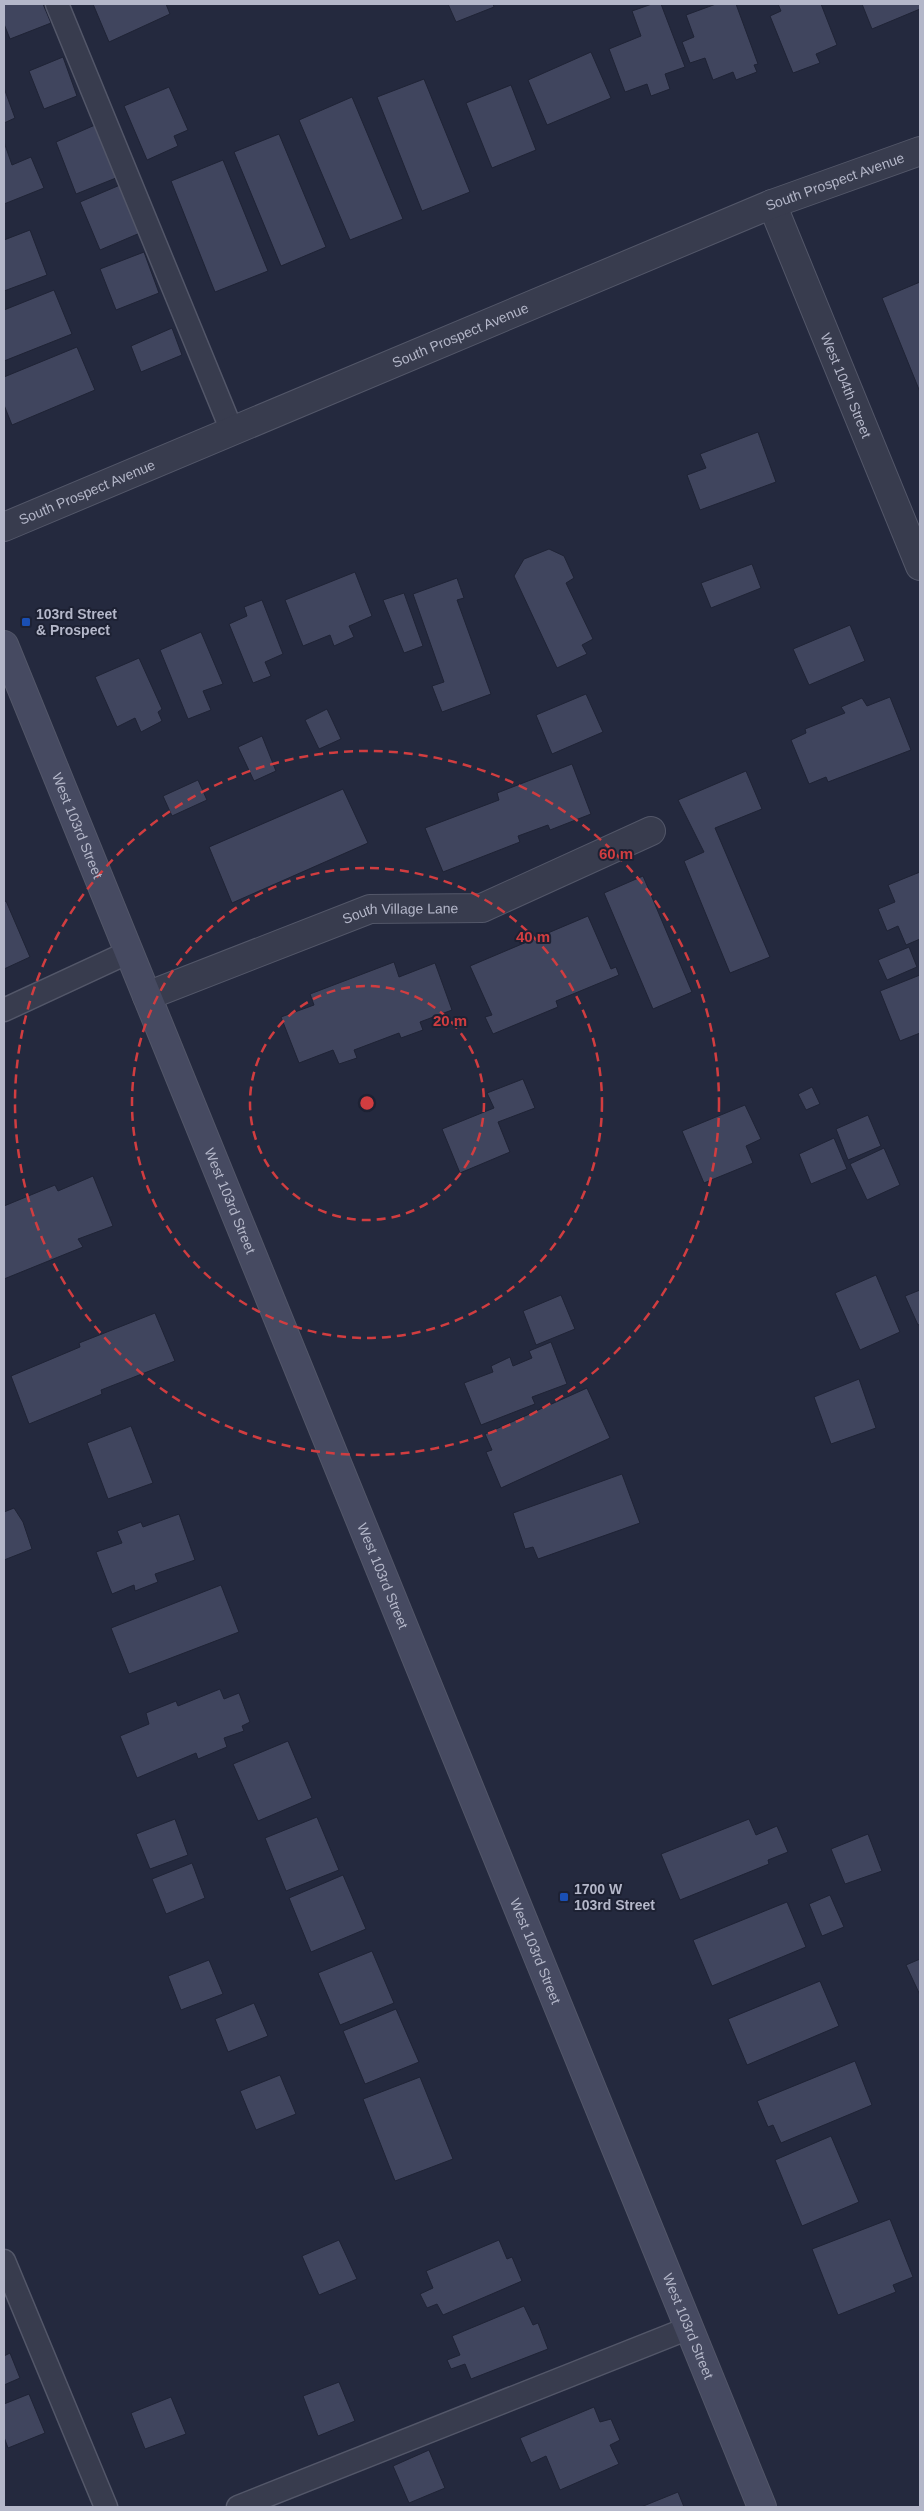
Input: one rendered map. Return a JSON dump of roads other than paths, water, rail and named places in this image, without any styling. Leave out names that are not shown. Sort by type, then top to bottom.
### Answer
[{"type":"main road","name":"West 103rd Street","points":[[4,645],[762,2507]]},
{"type":"street","name":"South Prospect Avenue","points":[[4,527],[772,204],[920,151]]},
{"type":"street","name":"West 104th Street","points":[[772,204],[920,566]]},
{"type":"street","name":"South Village Lane","points":[[147,996],[370,909],[482,908],[651,831]]},
{"type":"lane","points":[[57,4],[232,431]]},
{"type":"lane","points":[[4,1010],[129,952]]},
{"type":"lane","points":[[4,2261],[106,2507]]},
{"type":"lane","points":[[238,2507],[689,2328]]},
{"type":"place","name":"103rd Street & Prospect","points":[[26,622]]},
{"type":"place","name":"1700 W 103rd Street","points":[[564,1897]]}]
